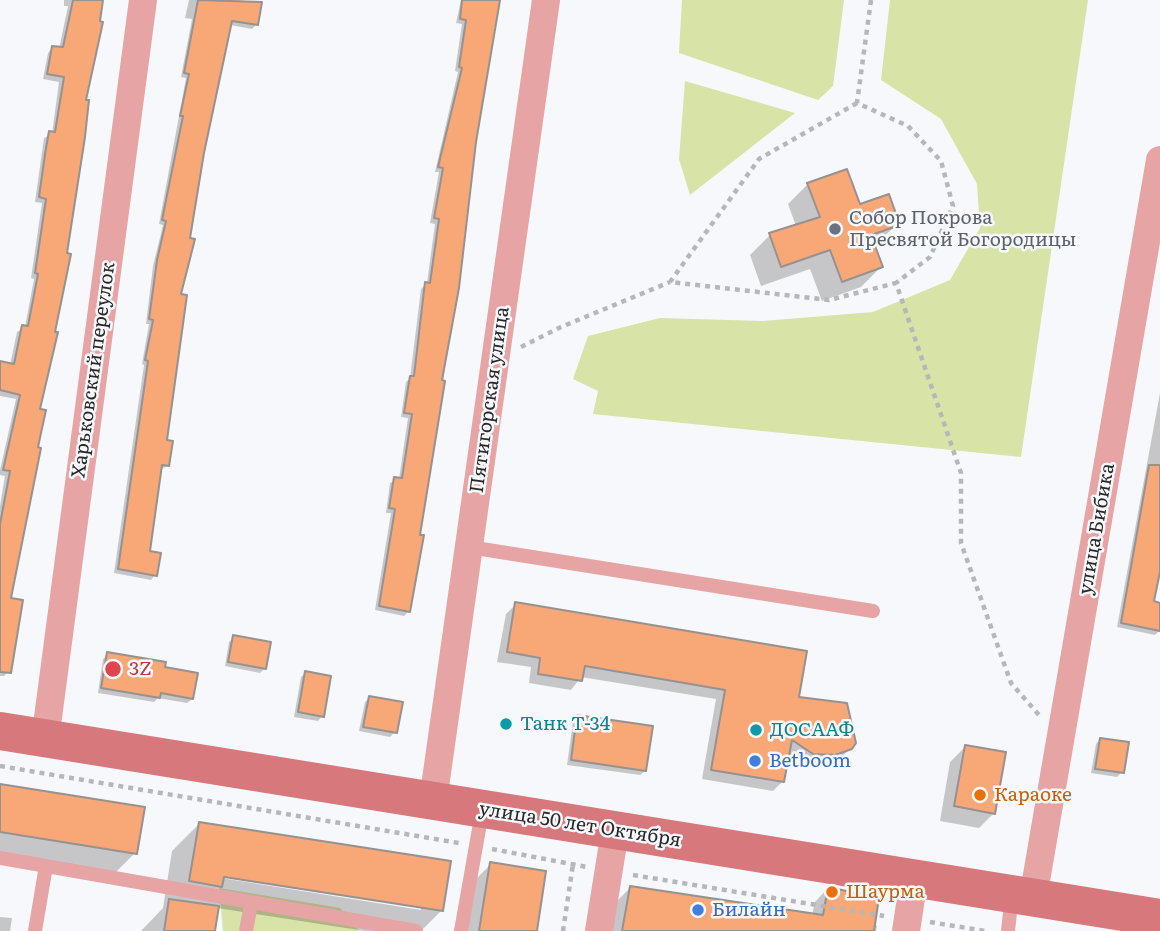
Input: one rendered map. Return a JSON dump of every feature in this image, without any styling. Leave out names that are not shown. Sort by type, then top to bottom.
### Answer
[{"type":"main road","name":"улица 50 лет Октября","points":[[0,731],[914,877],[1018,908],[1160,918]]},
{"type":"street","name":"Харьковский переулок","points":[[46,740],[143,0]]},
{"type":"street","name":"Пятигорская улица","points":[[433,801],[546,0]]},
{"type":"street","name":"улица Бибика","points":[[1018,908],[1060,740],[1160,160]]},
{"type":"street","points":[[599,931],[615,831]]},
{"type":"street","points":[[906,931],[914,877]]},
{"type":"lane","points":[[469,547],[873,611]]},
{"type":"lane","points":[[461,931],[483,809]]},
{"type":"lane","points":[[0,858],[416,931]]},
{"type":"lane","points":[[35,931],[46,866]]},
{"type":"lane","points":[[246,931],[251,904]]},
{"type":"path","points":[[857,103],[871,0]]},
{"type":"path","points":[[495,360],[561,327],[670,282],[829,300],[896,283],[930,257],[953,206],[941,161],[908,126],[857,103]]},
{"type":"path","points":[[670,282],[759,159],[857,103]]},
{"type":"path","points":[[896,283],[961,473],[961,543],[1011,683],[1060,740]]},
{"type":"path","points":[[563,931],[573,864]]},
{"type":"green space","points":[[682,0],[844,0],[833,86],[818,100],[679,53]]},
{"type":"green space","points":[[890,0],[1088,0],[1021,457],[593,414],[598,391],[573,379],[588,336],[660,318],[763,321],[873,312],[950,280],[980,228],[977,184],[941,119],[881,80]]},
{"type":"green space","points":[[685,81],[795,113],[690,195],[679,159]]},
{"type":"green space","points":[[219,888],[340,908],[359,931],[223,931]]},
{"type":"building","points":[[73,0],[103,0],[100,21],[103,22],[86,100],[89,100],[85,137],[67,253],[71,254],[55,332],[58,332],[40,409],[46,410],[38,447],[41,448],[11,598],[23,600],[11,673],[0,672],[0,524],[10,471],[3,470],[20,395],[0,390],[0,361],[14,364],[22,325],[28,326],[38,274],[35,273],[46,199],[39,197],[45,154],[49,131],[55,132],[64,77],[47,74],[52,46],[63,47]]},
{"type":"building","points":[[198,0],[262,2],[258,25],[232,21],[204,153],[190,238],[195,239],[181,294],[187,295],[167,440],[173,441],[169,466],[162,465],[150,551],[161,553],[157,576],[118,569],[148,361],[145,360],[153,320],[149,319],[157,260],[166,221],[162,220],[183,116],[180,116],[189,74],[184,73]]},
{"type":"building","points":[[462,0],[500,0],[476,142],[459,288],[442,380],[445,381],[420,535],[424,535],[410,612],[379,606],[395,509],[389,508],[394,477],[402,478],[412,414],[404,413],[410,376],[414,376],[425,282],[430,283],[439,219],[434,218],[443,168],[438,167],[462,68],[459,67],[466,20],[460,19]]},
{"type":"building","name":"Собор Покрова Пресвятой Богородицы","points":[[847,169],[860,204],[889,194],[900,225],[871,235],[883,267],[842,282],[830,250],[781,267],[769,233],[820,217],[807,183]]},
{"type":"building","points":[[1149,465],[1160,465],[1160,572],[1154,601],[1160,603],[1160,631],[1121,623]]},
{"type":"building","name":"ДОСААФ","points":[[515,602],[807,651],[799,697],[847,703],[856,743],[852,749],[835,755],[813,754],[792,740],[784,782],[711,770],[725,690],[585,666],[582,681],[538,674],[540,658],[507,652]]},
{"type":"building","points":[[233,635],[271,642],[266,669],[228,662]]},
{"type":"building","points":[[107,652],[166,662],[165,667],[198,673],[193,699],[161,693],[160,698],[101,688]]},
{"type":"building","points":[[305,671],[331,676],[324,717],[298,712]]},
{"type":"building","points":[[369,696],[403,702],[397,733],[363,727]]},
{"type":"building","points":[[577,715],[653,726],[646,771],[571,760]]},
{"type":"building","points":[[1100,738],[1129,742],[1124,773],[1095,769]]},
{"type":"building","points":[[965,745],[1006,752],[995,814],[954,806]]},
{"type":"building","points":[[0,784],[145,807],[137,854],[0,832]]},
{"type":"building","points":[[199,822],[451,861],[443,911],[224,877],[222,887],[189,881]]},
{"type":"building","points":[[490,862],[546,871],[537,931],[479,931]]},
{"type":"building","points":[[630,886],[823,915],[828,887],[879,898],[874,931],[622,931]]},
{"type":"building","points":[[169,899],[219,906],[215,931],[164,931]]},
{"type":"place","name":"Собор Покрова Пресвятой Богородицы","points":[[835,229]]},
{"type":"place","name":"3Z","points":[[113,669]]},
{"type":"place","name":"Танк Т-34","points":[[506,724]]},
{"type":"place","name":"ДОСААФ","points":[[756,730]]},
{"type":"place","name":"Betboom","points":[[755,761]]},
{"type":"place","name":"Караоке","points":[[980,795]]},
{"type":"place","name":"Шаурма","points":[[832,892]]},
{"type":"place","name":"Билайн","points":[[698,910]]}]
